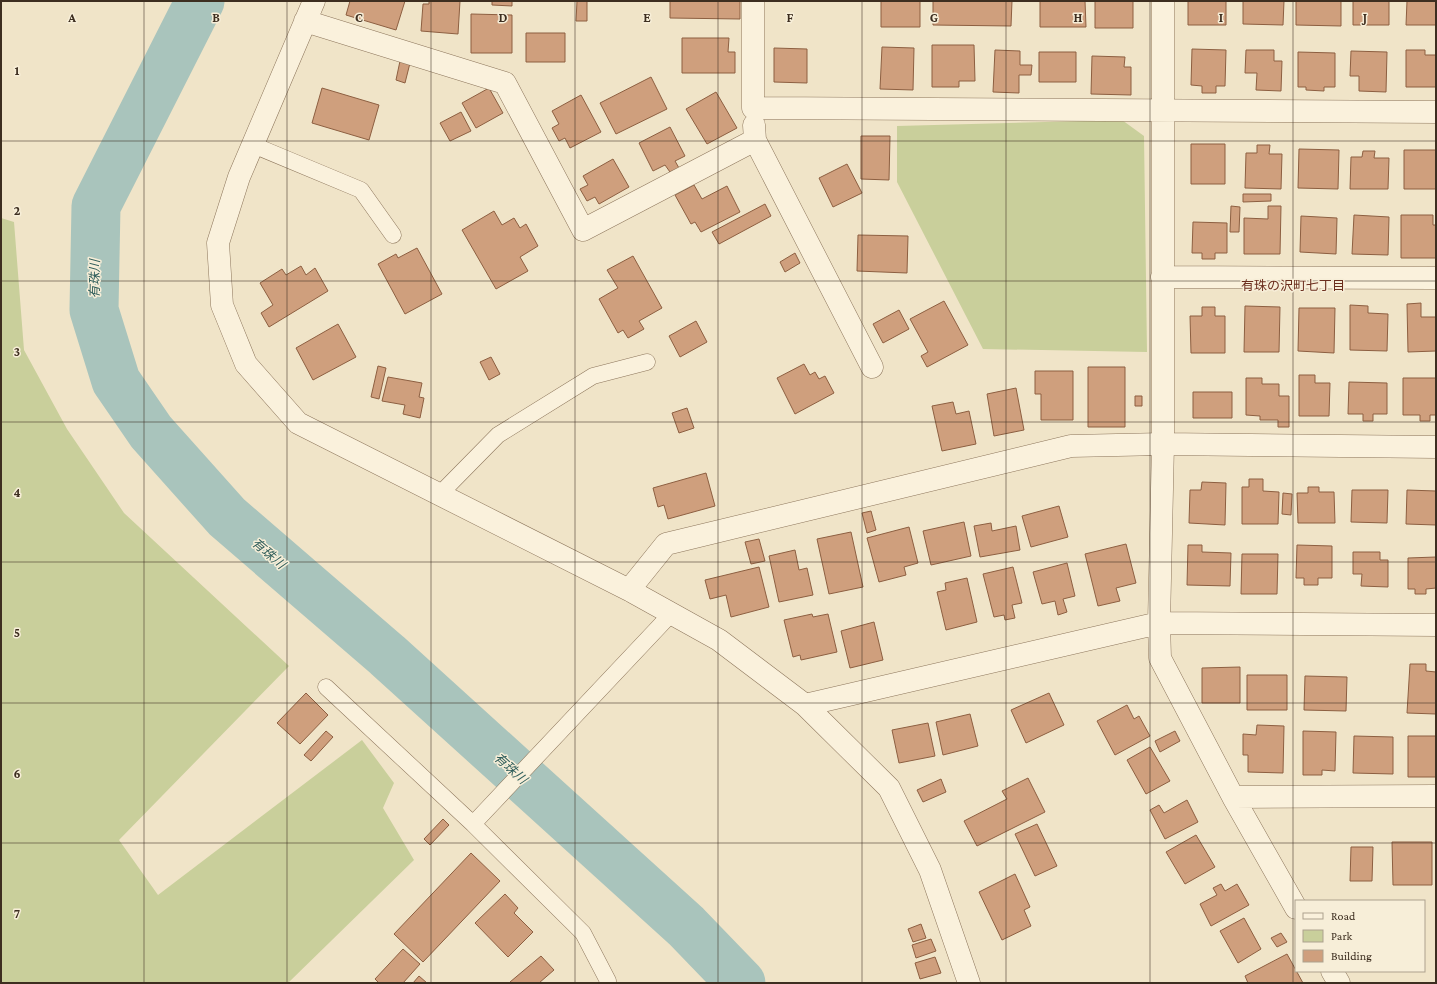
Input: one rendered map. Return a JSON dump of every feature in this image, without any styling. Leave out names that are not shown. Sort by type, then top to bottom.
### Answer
[{"type":"street","points":[[314,1],[239,177],[218,243],[222,305],[246,364],[298,423],[629,590],[719,640],[805,706],[890,788],[930,870],[969,983]]},
{"type":"street","points":[[753,1],[753,108],[755,140],[872,367]]},
{"type":"street","points":[[1163,1],[1163,444],[1159,623],[1160,658],[1233,797],[1295,906]]},
{"type":"street","points":[[305,21],[505,83],[583,230],[755,140]]},
{"type":"street","points":[[753,108],[1436,112]]},
{"type":"street","points":[[1162,277],[1436,278]]},
{"type":"street","points":[[629,590],[666,544],[1071,446],[1163,444],[1436,447]]},
{"type":"street","points":[[805,706],[1159,623],[1436,625]]},
{"type":"street","points":[[1233,797],[1436,796]]},
{"type":"street","points":[[1333,972],[1339,983]]},
{"type":"lane","points":[[253,145],[361,190],[392,235]]},
{"type":"lane","points":[[440,494],[498,435],[593,376],[647,362]]},
{"type":"lane","points":[[473,824],[671,614]]},
{"type":"lane","points":[[326,687],[473,824],[584,933],[608,981]]},
{"type":"green space","points":[[1122,120],[1144,136],[1147,352],[983,349],[897,182],[897,126]]},
{"type":"green space","points":[[1,218],[14,222],[24,350],[67,429],[124,513],[289,666],[119,840],[158,895],[362,740],[394,783],[383,808],[414,860],[288,983],[1,983]]},
{"type":"building","points":[[350,1],[405,1],[396,30],[346,15]]},
{"type":"building","points":[[429,1],[460,1],[458,34],[421,31],[423,4],[429,4]]},
{"type":"building","points":[[492,1],[512,1],[512,6],[492,5]]},
{"type":"building","points":[[577,1],[587,1],[587,21],[576,21]]},
{"type":"building","points":[[670,1],[740,1],[740,19],[670,18]]},
{"type":"building","points":[[881,1],[920,1],[920,27],[881,27]]},
{"type":"building","points":[[933,1],[1012,1],[1011,26],[933,25]]},
{"type":"building","points":[[1040,1],[1085,1],[1086,27],[1040,27]]},
{"type":"building","points":[[1095,1],[1133,1],[1133,28],[1095,28]]},
{"type":"building","points":[[1188,1],[1226,1],[1226,25],[1188,25]]},
{"type":"building","points":[[1243,1],[1284,1],[1283,25],[1243,24]]},
{"type":"building","points":[[1296,1],[1341,1],[1341,26],[1296,25]]},
{"type":"building","points":[[1353,1],[1389,1],[1389,25],[1353,25]]},
{"type":"building","points":[[1407,1],[1436,1],[1436,25],[1406,25]]},
{"type":"building","points":[[471,14],[512,15],[512,53],[471,53]]},
{"type":"building","points":[[526,33],[565,33],[565,62],[526,62]]},
{"type":"building","points":[[682,38],[729,38],[728,52],[735,52],[735,73],[682,73]]},
{"type":"building","points":[[932,45],[974,45],[975,81],[959,81],[959,87],[932,87]]},
{"type":"building","points":[[882,47],[914,48],[913,90],[880,89]]},
{"type":"building","points":[[774,48],[807,49],[807,83],[774,82]]},
{"type":"building","points":[[1192,49],[1226,50],[1225,86],[1216,86],[1216,93],[1202,93],[1202,86],[1191,85]]},
{"type":"building","points":[[995,50],[1020,51],[1020,65],[1032,65],[1031,75],[1019,75],[1019,93],[993,92]]},
{"type":"building","points":[[1246,50],[1274,50],[1274,61],[1282,61],[1281,91],[1256,90],[1257,73],[1245,73]]},
{"type":"building","points":[[1406,50],[1425,50],[1425,55],[1436,55],[1436,87],[1406,87]]},
{"type":"building","points":[[1351,51],[1387,52],[1386,92],[1359,91],[1359,76],[1350,76]]},
{"type":"building","points":[[1039,52],[1076,52],[1076,82],[1039,82]]},
{"type":"building","points":[[1298,52],[1335,53],[1335,87],[1324,87],[1324,91],[1306,90],[1306,87],[1298,87]]},
{"type":"building","points":[[1092,56],[1125,57],[1124,67],[1131,67],[1131,95],[1091,94]]},
{"type":"building","points":[[400,61],[410,63],[405,83],[396,80]]},
{"type":"building","points":[[651,77],[667,109],[616,134],[600,103]]},
{"type":"building","points":[[322,88],[379,105],[369,140],[312,123]]},
{"type":"building","points":[[489,88],[503,113],[476,128],[462,103]]},
{"type":"building","points":[[716,92],[737,128],[707,144],[686,109]]},
{"type":"building","points":[[581,95],[601,132],[570,148],[565,138],[559,141],[552,128],[559,124],[552,111]]},
{"type":"building","points":[[461,112],[471,131],[450,141],[440,123]]},
{"type":"building","points":[[670,127],[685,156],[675,161],[679,168],[670,172],[665,165],[653,171],[639,143]]},
{"type":"building","points":[[861,136],[890,136],[889,180],[861,179]]},
{"type":"building","points":[[1191,144],[1225,144],[1225,184],[1191,184]]},
{"type":"building","points":[[1257,145],[1270,145],[1269,154],[1282,154],[1281,189],[1245,188],[1246,153],[1257,153]]},
{"type":"building","points":[[1299,149],[1339,150],[1338,189],[1298,188]]},
{"type":"building","points":[[1404,150],[1436,150],[1436,189],[1404,189]]},
{"type":"building","points":[[1363,151],[1375,151],[1374,158],[1389,158],[1388,189],[1350,189],[1351,157],[1362,157]]},
{"type":"building","points":[[613,159],[629,187],[599,204],[595,197],[587,201],[580,189],[588,185],[583,176]]},
{"type":"building","points":[[847,164],[862,193],[833,207],[819,178]]},
{"type":"building","points":[[694,185],[702,199],[727,186],[740,212],[701,232],[695,222],[691,224],[675,195]]},
{"type":"building","points":[[1243,194],[1271,194],[1271,201],[1243,202]]},
{"type":"building","points":[[765,204],[771,216],[719,244],[712,232]]},
{"type":"building","points":[[1231,206],[1240,207],[1239,232],[1230,232]]},
{"type":"building","points":[[1268,206],[1281,206],[1280,254],[1244,254],[1244,218],[1268,219]]},
{"type":"building","points":[[494,211],[502,225],[514,218],[520,228],[526,224],[538,246],[520,257],[528,271],[496,289],[462,230]]},
{"type":"building","points":[[1354,215],[1389,217],[1388,255],[1352,254]]},
{"type":"building","points":[[1401,215],[1433,215],[1433,225],[1436,225],[1436,258],[1401,258]]},
{"type":"building","points":[[1301,216],[1337,218],[1336,254],[1300,252]]},
{"type":"building","points":[[1193,222],[1227,223],[1227,253],[1215,253],[1215,259],[1202,259],[1202,253],[1192,253]]},
{"type":"building","points":[[858,235],[908,236],[907,273],[857,271]]},
{"type":"building","points":[[417,248],[442,294],[405,314],[378,264],[396,254],[398,258]]},
{"type":"building","points":[[795,253],[800,263],[785,272],[780,262]]},
{"type":"building","points":[[633,256],[662,308],[639,321],[644,329],[628,338],[623,330],[618,333],[599,299],[618,288],[607,270]]},
{"type":"building","points":[[301,266],[306,275],[315,268],[328,291],[269,327],[261,313],[273,305],[260,283],[282,269],[286,275]]},
{"type":"building","points":[[944,301],[968,345],[927,367],[921,356],[928,352],[910,319]]},
{"type":"building","points":[[1421,303],[1421,317],[1436,317],[1436,351],[1408,352],[1407,304]]},
{"type":"building","points":[[1350,305],[1368,306],[1368,313],[1388,314],[1387,351],[1350,350]]},
{"type":"building","points":[[1245,306],[1280,307],[1279,352],[1244,352]]},
{"type":"building","points":[[1202,307],[1215,307],[1215,316],[1225,316],[1225,353],[1191,353],[1190,316],[1202,316]]},
{"type":"building","points":[[1299,308],[1335,308],[1334,353],[1298,351]]},
{"type":"building","points":[[899,310],[909,329],[883,343],[873,324]]},
{"type":"building","points":[[696,321],[707,342],[680,357],[669,336]]},
{"type":"building","points":[[338,324],[356,357],[313,380],[296,348]]},
{"type":"building","points":[[491,357],[500,374],[489,380],[480,362]]},
{"type":"building","points":[[804,364],[810,375],[815,372],[819,379],[825,376],[834,393],[795,414],[777,378]]},
{"type":"building","points":[[378,366],[386,368],[379,399],[371,397]]},
{"type":"building","points":[[1088,367],[1125,367],[1125,427],[1088,427]]},
{"type":"building","points":[[1035,371],[1073,371],[1073,420],[1041,420],[1041,394],[1035,394]]},
{"type":"building","points":[[1299,375],[1315,375],[1315,383],[1330,383],[1329,416],[1299,416]]},
{"type":"building","points":[[388,377],[422,383],[419,397],[424,398],[420,418],[403,414],[405,405],[382,401]]},
{"type":"building","points":[[1246,378],[1262,378],[1262,384],[1279,384],[1279,396],[1289,396],[1289,427],[1278,427],[1278,420],[1260,420],[1260,416],[1246,415]]},
{"type":"building","points":[[1403,378],[1436,378],[1436,415],[1430,415],[1430,421],[1420,421],[1420,415],[1403,415]]},
{"type":"building","points":[[1349,382],[1387,383],[1387,414],[1373,414],[1373,421],[1363,421],[1363,414],[1348,414]]},
{"type":"building","points":[[1016,388],[1024,430],[994,436],[987,394]]},
{"type":"building","points":[[1193,392],[1232,392],[1232,418],[1193,418]]},
{"type":"building","points":[[1135,396],[1142,396],[1142,406],[1135,406]]},
{"type":"building","points":[[953,402],[956,414],[969,411],[976,444],[942,451],[932,406]]},
{"type":"building","points":[[687,408],[694,428],[679,433],[672,413]]},
{"type":"building","points":[[706,473],[715,506],[668,519],[664,505],[658,507],[653,488]]},
{"type":"building","points":[[1249,479],[1263,479],[1263,491],[1279,492],[1278,524],[1242,524],[1242,487],[1249,487]]},
{"type":"building","points":[[1202,482],[1226,483],[1225,525],[1189,523],[1190,490],[1201,490]]},
{"type":"building","points":[[1308,487],[1319,487],[1319,492],[1334,492],[1335,523],[1298,523],[1297,493],[1308,493]]},
{"type":"building","points":[[1352,490],[1388,490],[1387,523],[1351,522]]},
{"type":"building","points":[[1407,490],[1436,491],[1436,525],[1406,524]]},
{"type":"building","points":[[1283,493],[1292,494],[1291,515],[1282,514]]},
{"type":"building","points":[[1059,506],[1068,537],[1031,547],[1022,516]]},
{"type":"building","points":[[871,511],[876,530],[867,533],[862,513]]},
{"type":"building","points":[[964,522],[971,556],[931,565],[923,531]]},
{"type":"building","points":[[991,523],[992,531],[1016,526],[1020,550],[980,557],[974,526]]},
{"type":"building","points":[[909,527],[918,563],[904,567],[906,575],[879,582],[867,538]]},
{"type":"building","points":[[851,532],[863,587],[829,594],[817,539]]},
{"type":"building","points":[[759,539],[765,561],[751,564],[745,542]]},
{"type":"building","points":[[1126,544],[1136,583],[1116,588],[1120,601],[1098,606],[1085,554]]},
{"type":"building","points":[[1188,545],[1202,545],[1202,552],[1231,553],[1230,586],[1187,585]]},
{"type":"building","points":[[1297,545],[1332,546],[1332,578],[1318,578],[1318,585],[1304,585],[1304,578],[1296,578]]},
{"type":"building","points":[[795,550],[799,570],[807,568],[813,595],[779,602],[769,556]]},
{"type":"building","points":[[1353,552],[1380,552],[1380,560],[1388,560],[1388,587],[1361,586],[1362,574],[1353,574]]},
{"type":"building","points":[[1242,554],[1278,554],[1277,594],[1241,594]]},
{"type":"building","points":[[1436,557],[1436,588],[1426,589],[1426,594],[1415,594],[1415,589],[1408,589],[1408,558]]},
{"type":"building","points":[[1067,563],[1075,596],[1063,599],[1067,612],[1058,615],[1055,601],[1042,604],[1033,572]]},
{"type":"building","points":[[759,567],[769,607],[731,617],[726,595],[710,599],[705,580]]},
{"type":"building","points":[[1013,567],[1022,603],[1012,605],[1015,618],[1005,620],[1004,615],[994,617],[983,574]]},
{"type":"building","points":[[967,578],[977,622],[946,630],[937,592],[946,590],[945,583]]},
{"type":"building","points":[[812,614],[813,617],[828,614],[837,652],[801,660],[800,655],[793,657],[784,620]]},
{"type":"building","points":[[874,622],[883,660],[850,668],[841,631]]},
{"type":"building","points":[[1410,664],[1426,664],[1426,671],[1436,672],[1436,714],[1407,713]]},
{"type":"building","points":[[1240,667],[1240,703],[1202,703],[1202,668]]},
{"type":"building","points":[[1247,675],[1287,675],[1287,710],[1247,710]]},
{"type":"building","points":[[1305,676],[1347,677],[1346,711],[1304,710]]},
{"type":"building","points":[[306,693],[328,715],[300,744],[277,723]]},
{"type":"building","points":[[1049,693],[1064,725],[1026,743],[1011,710]]},
{"type":"building","points":[[1127,705],[1134,719],[1139,716],[1150,736],[1115,755],[1097,721]]},
{"type":"building","points":[[970,714],[978,746],[943,755],[936,722]]},
{"type":"building","points":[[928,723],[935,756],[899,763],[892,730]]},
{"type":"building","points":[[1257,725],[1284,726],[1283,773],[1248,772],[1248,755],[1243,755],[1243,734],[1256,735]]},
{"type":"building","points":[[326,731],[333,737],[311,761],[304,755]]},
{"type":"building","points":[[1175,731],[1180,741],[1160,752],[1155,741]]},
{"type":"building","points":[[1303,731],[1336,732],[1335,771],[1322,770],[1322,775],[1303,775]]},
{"type":"building","points":[[1354,736],[1393,737],[1393,774],[1353,773]]},
{"type":"building","points":[[1408,736],[1436,736],[1436,777],[1408,777]]},
{"type":"building","points":[[1150,747],[1170,781],[1146,794],[1127,760]]},
{"type":"building","points":[[1028,778],[1045,812],[977,846],[964,821],[1007,799],[1002,791]]},
{"type":"building","points":[[941,779],[946,792],[923,802],[917,790]]},
{"type":"building","points":[[1187,800],[1198,822],[1165,839],[1150,810],[1159,805],[1164,813]]},
{"type":"building","points":[[443,819],[449,825],[430,845],[424,839]]},
{"type":"building","points":[[1037,824],[1057,866],[1035,876],[1015,834]]},
{"type":"building","points":[[1196,835],[1215,867],[1185,884],[1166,852]]},
{"type":"building","points":[[1392,842],[1432,842],[1432,885],[1393,885]]},
{"type":"building","points":[[1351,847],[1373,847],[1372,881],[1350,881]]},
{"type":"building","points":[[471,853],[500,881],[423,962],[394,934]]},
{"type":"building","points":[[1015,874],[1030,907],[1024,910],[1031,926],[1002,940],[979,892]]},
{"type":"building","points":[[1221,884],[1225,891],[1237,884],[1249,905],[1211,926],[1200,904],[1217,895],[1213,888]]},
{"type":"building","points":[[505,894],[518,908],[514,913],[533,932],[508,957],[475,923]]},
{"type":"building","points":[[1244,918],[1261,949],[1238,963],[1220,931]]},
{"type":"building","points":[[921,924],[926,938],[913,942],[908,929]]},
{"type":"building","points":[[1281,933],[1287,942],[1277,947],[1271,938]]},
{"type":"building","points":[[931,939],[936,951],[916,958],[912,945]]},
{"type":"building","points":[[403,949],[420,964],[403,983],[379,983],[375,979]]},
{"type":"building","points":[[1287,954],[1295,968],[1295,972],[1297,972],[1303,983],[1248,983],[1245,976]]},
{"type":"building","points":[[541,956],[554,970],[539,983],[510,983],[510,982]]},
{"type":"building","points":[[935,957],[941,973],[920,979],[915,963]]},
{"type":"building","points":[[419,976],[427,983],[413,983]]},
{"type":"waterway","name":"有珠川","points":[[200,1],[96,206],[94,310],[116,381],[151,432],[227,517],[387,655],[686,926],[741,983]]},
{"type":"district","name":"有珠の沢町七丁目","points":[[1293,285]]}]
